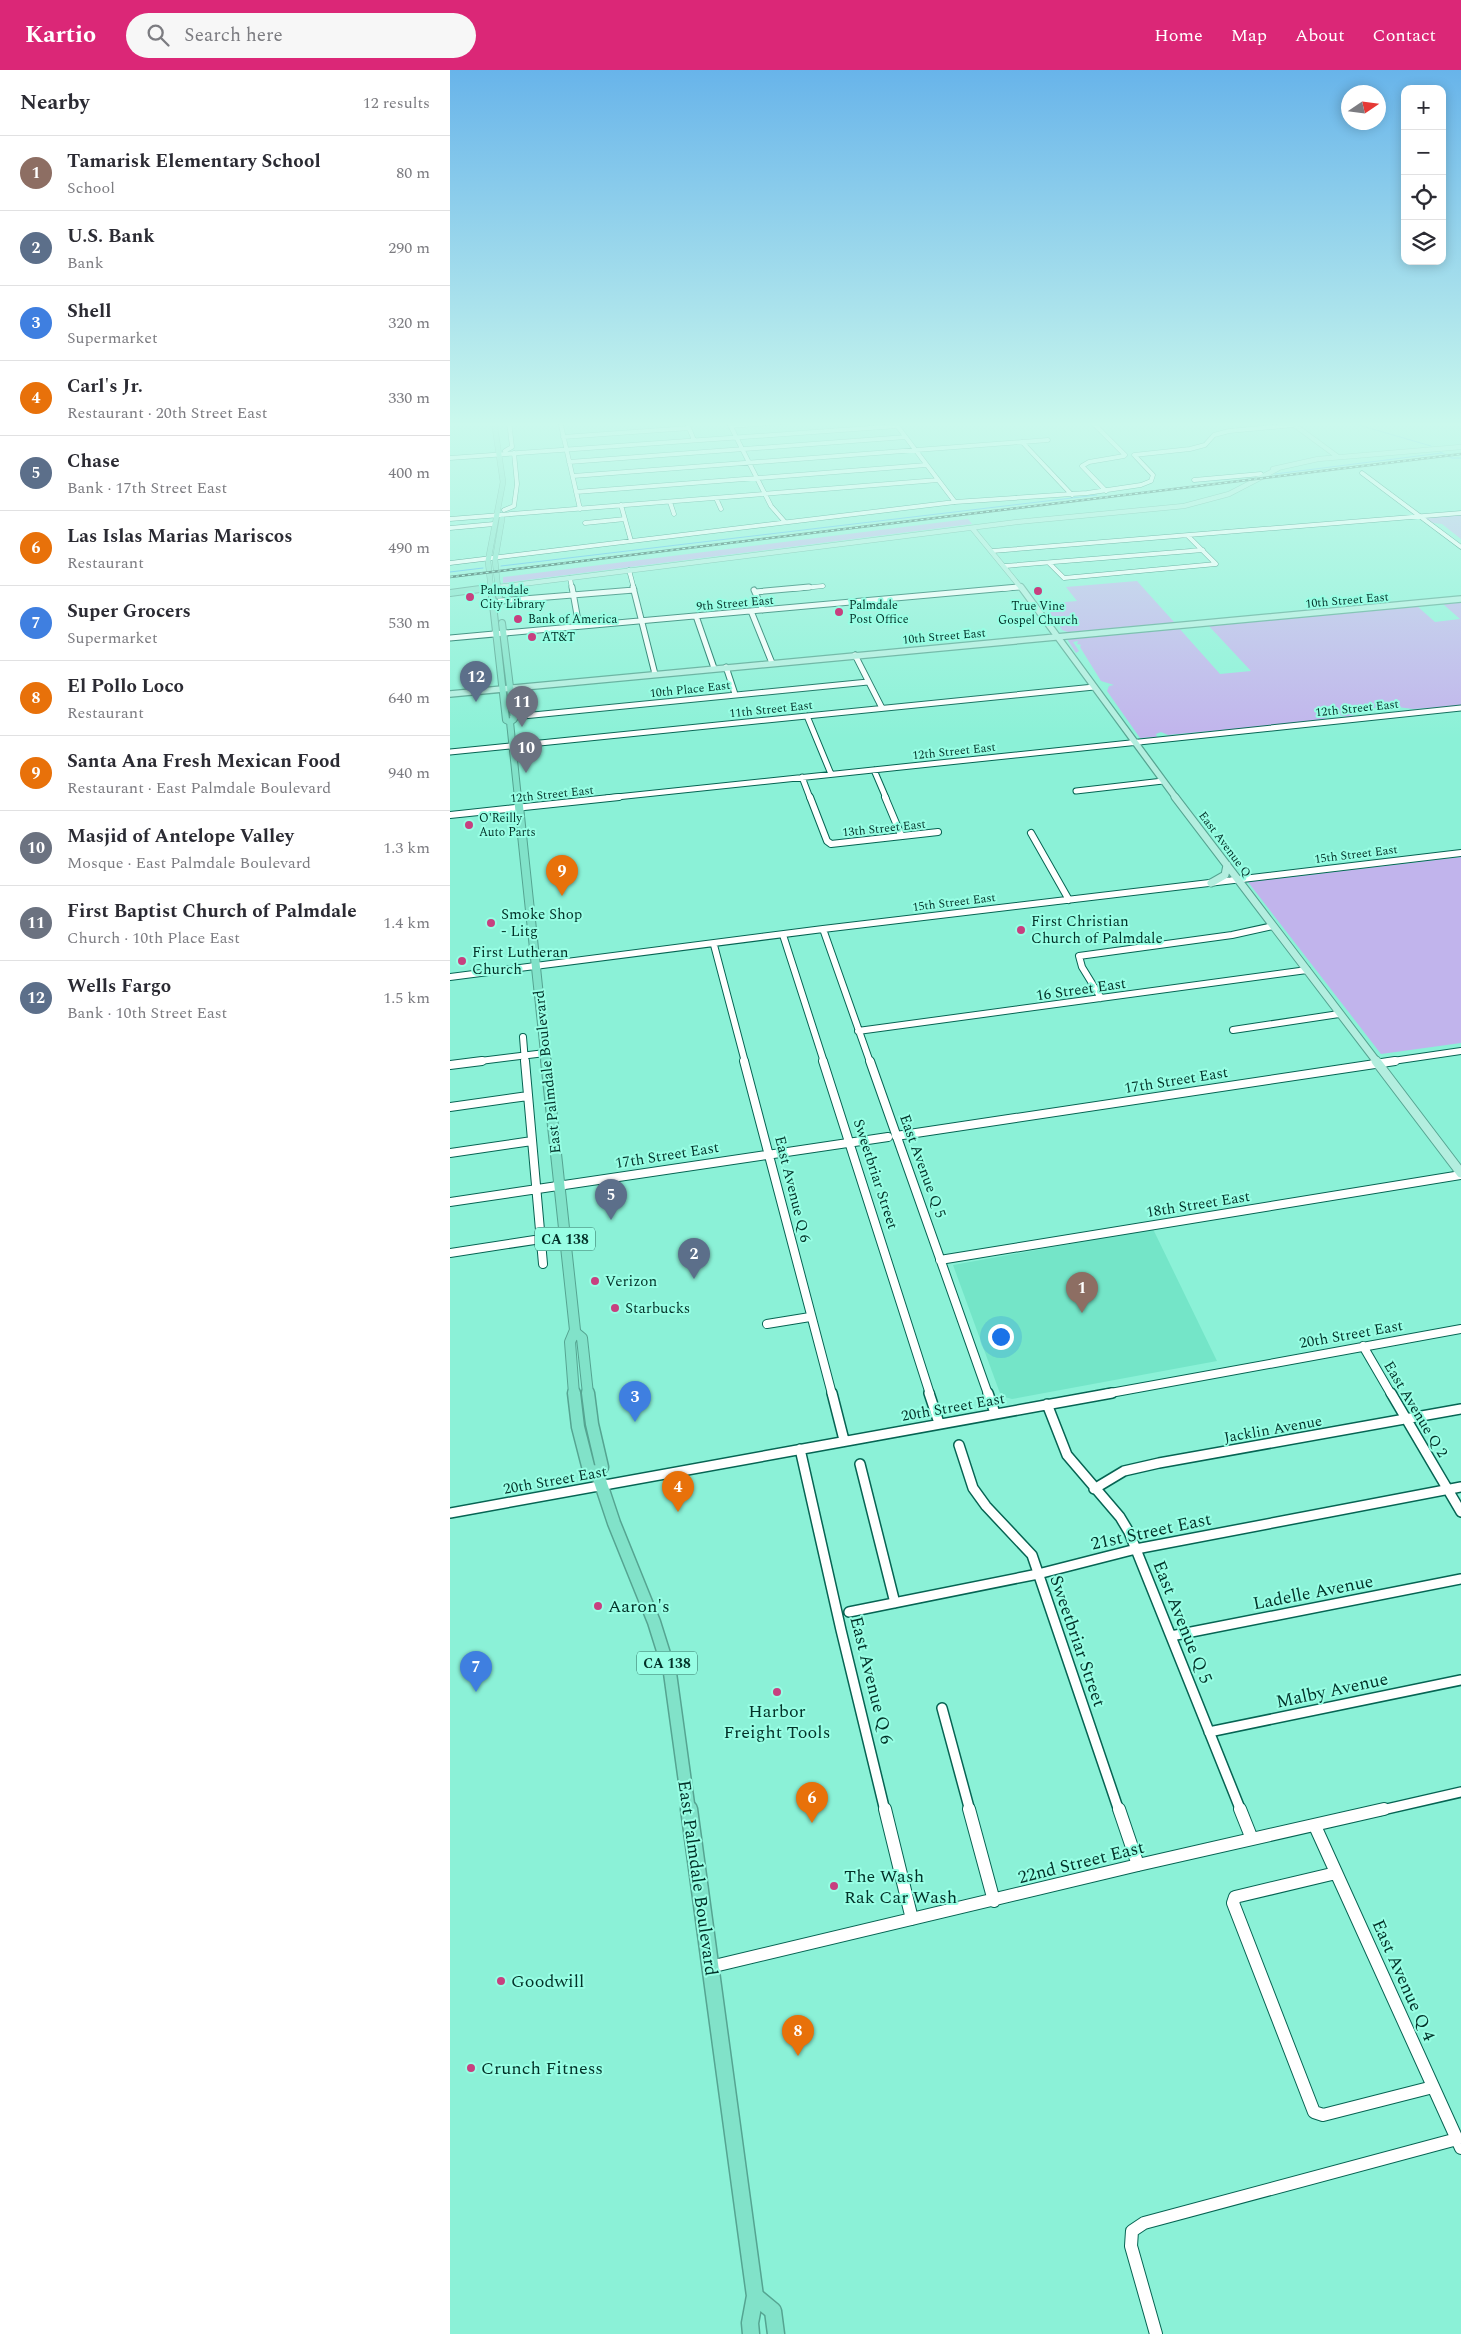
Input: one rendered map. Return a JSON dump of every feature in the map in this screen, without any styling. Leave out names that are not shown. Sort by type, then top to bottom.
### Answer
[{"type":"highway","name":"East Palmdale Boulevard","points":[[494,527],[488,558],[489,574],[500,601],[500,633]]},
{"type":"highway","name":"East Palmdale Boulevard","points":[[499,527],[495,587],[506,688],[506,720],[511,719],[518,808],[576,1333],[570,1342],[578,1427],[589,1470],[597,1472]]},
{"type":"highway","points":[[450,591],[481,584],[489,574]]},
{"type":"highway","points":[[450,591],[495,587]]},
{"type":"highway","name":"East Palmdale Boulevard","points":[[576,1333],[582,1338],[589,1397],[602,1467],[597,1472]]},
{"type":"highway","points":[[571,1358],[578,1365],[584,1395],[589,1397]]},
{"type":"highway","name":"East Palmdale Boulevard","points":[[597,1472],[654,1620],[670,1673],[755,2296],[750,2323],[751,2334]]},
{"type":"highway","points":[[755,2296],[773,2311],[776,2334]]},
{"type":"main road","points":[[495,587],[985,527]]},
{"type":"main road","name":"East Avenue Q","points":[[972,528],[1006,566],[1163,781],[1379,1063],[1461,1174]]},
{"type":"main road","points":[[946,531],[968,531],[979,535]]},
{"type":"main road","name":"10th Street East","points":[[450,693],[1461,599]]},
{"type":"main road","points":[[1211,883],[1224,875],[1227,865]]},
{"type":"street","points":[[450,528],[465,527]]},
{"type":"street","points":[[627,527],[631,541]]},
{"type":"street","points":[[450,563],[747,527]]},
{"type":"street","points":[[992,551],[1302,527]]},
{"type":"street","points":[[1433,527],[1461,547]]},
{"type":"street","points":[[1049,563],[1060,577],[1216,564],[1188,536]]},
{"type":"street","points":[[1006,566],[1203,550]]},
{"type":"street","points":[[629,570],[655,674]]},
{"type":"street","points":[[570,578],[580,626]]},
{"type":"street","points":[[763,610],[754,590],[823,586]]},
{"type":"street","name":"9th Street East","points":[[450,638],[1021,587]]},
{"type":"street","points":[[500,601],[634,590]]},
{"type":"street","points":[[751,611],[772,663]]},
{"type":"street","points":[[696,616],[714,668]]},
{"type":"street","points":[[855,655],[882,708]]},
{"type":"street","points":[[726,667],[735,694]]},
{"type":"street","name":"10th Place East","points":[[511,719],[553,712],[868,682]]},
{"type":"street","name":"11th Street East","points":[[450,752],[1094,687]]},
{"type":"street","name":"12th Street East","points":[[450,815],[1461,708]]},
{"type":"street","points":[[807,716],[831,774]]},
{"type":"street","points":[[874,770],[901,835]]},
{"type":"street","name":"13th Street East","points":[[802,777],[827,841],[831,844],[938,832]]},
{"type":"street","points":[[1076,791],[1163,781]]},
{"type":"street","points":[[1030,832],[1069,900]]},
{"type":"street","name":"15th Street East","points":[[450,977],[714,945],[824,929],[1461,853]]},
{"type":"street","points":[[1101,998],[1082,967],[1079,956],[1232,935],[1273,926]]},
{"type":"street","name":"East Avenue Q 5","points":[[824,929],[892,1137],[940,1260],[995,1413]]},
{"type":"street","name":"Sweetbriar Street","points":[[782,935],[939,1423]]},
{"type":"street","name":"East Avenue Q 6","points":[[714,945],[810,1317],[844,1440]]},
{"type":"street","name":"16 Street East","points":[[858,1031],[1307,970]]},
{"type":"street","points":[[1233,1030],[1340,1014]]},
{"type":"street","name":"East Palmdale Boulevard","points":[[523,1037],[543,1264]]},
{"type":"street","name":"17th Street East","points":[[450,1202],[1461,1051]]},
{"type":"street","points":[[450,1065],[545,1052]]},
{"type":"street","points":[[450,1107],[528,1096]]},
{"type":"street","points":[[450,1153],[532,1141]]},
{"type":"street","name":"18th Street East","points":[[940,1260],[1461,1174]]},
{"type":"street","points":[[450,1254],[541,1239]]},
{"type":"street","points":[[766,1324],[810,1317]]},
{"type":"street","name":"20th Street East","points":[[450,1512],[1461,1329]]},
{"type":"street","name":"East Avenue Q 2","points":[[1363,1346],[1461,1512]]},
{"type":"street","name":"East Avenue Q 5","points":[[1047,1404],[1067,1455],[1094,1490],[1120,1517],[1129,1532],[1252,1839]]},
{"type":"street","name":"Jacklin Avenue","points":[[1094,1490],[1124,1471],[1142,1467],[1461,1409]]},
{"type":"street","name":"Sweetbriar Street","points":[[959,1444],[973,1488],[986,1506],[1032,1555],[1138,1865]]},
{"type":"street","name":"East Avenue Q 6","points":[[800,1449],[912,1920]]},
{"type":"street","points":[[860,1464],[895,1603]]},
{"type":"street","name":"21st Street East","points":[[849,1612],[1038,1574],[1136,1549],[1461,1487]]},
{"type":"street","name":"Ladelle Avenue","points":[[1171,1636],[1461,1578]]},
{"type":"street","name":"Malby Avenue","points":[[1209,1732],[1461,1680]]},
{"type":"street","points":[[942,1708],[994,1901]]},
{"type":"street","name":"22nd Street East","points":[[710,1967],[994,1901],[1138,1865],[1461,1792]]},
{"type":"street","name":"East Avenue Q 4","points":[[1315,1826],[1459,2144]]},
{"type":"street","points":[[1336,1872],[1235,1897],[1233,1903],[1314,2112],[1323,2115],[1433,2087]]},
{"type":"street","points":[[1156,2334],[1131,2246],[1132,2231],[1144,2223],[1459,2144]]},
{"type":"shaded area","points":[[907,527],[951,527],[503,583],[503,577]]},
{"type":"shaded area","points":[[1445,527],[1461,527],[1461,539]]},
{"type":"shaded area","points":[[1137,581],[1174,622],[1172,624],[1068,632],[1062,630],[1042,604],[1077,601],[1066,587]]},
{"type":"shaded area","points":[[1461,601],[1461,706],[1413,709],[1383,705],[1347,717],[1337,714],[1328,716],[1320,707],[1327,717],[1322,721],[1168,735],[1161,732],[1156,734],[1157,737],[1140,738],[1107,691],[1109,686],[1114,685],[1101,681],[1080,647],[1081,645],[1077,644],[1078,641],[1073,642],[1079,651],[1076,653],[1067,639],[1071,637],[1178,627],[1220,674],[1251,671],[1207,624],[1404,606],[1417,606],[1435,622],[1460,619],[1443,604]]},
{"type":"shaded area","points":[[1461,857],[1461,1043],[1381,1054],[1248,882]]},
{"type":"shaded area","points":[[1153,1229],[1217,1361],[1012,1399],[1001,1396],[953,1265]]},
{"type":"waterway","points":[[501,566],[831,527]]},
{"type":"waterway","points":[[450,572],[483,568]]},
{"type":"railway","points":[[450,577],[864,527]]},
{"type":"place","name":"True Vine Gospel Church","points":[[1038,591]]},
{"type":"place","name":"Palmdale City Library","points":[[470,597]]},
{"type":"place","name":"Palmdale Post Office","points":[[839,612]]},
{"type":"place","name":"Bank of America","points":[[518,619]]},
{"type":"place","name":"AT&T","points":[[532,637]]},
{"type":"place","name":"Wells Fargo","points":[[476,702]]},
{"type":"place","name":"First Baptist Church of Palmdale","points":[[522,727]]},
{"type":"place","name":"Masjid of Antelope Valley","points":[[526,773]]},
{"type":"place","name":"O'Reilly Auto Parts","points":[[469,825]]},
{"type":"place","name":"Santa Ana Fresh Mexican Food","points":[[562,896]]},
{"type":"place","name":"Smoke Shop - Litg","points":[[491,923]]},
{"type":"place","name":"First Christian Church of Palmdale","points":[[1021,930]]},
{"type":"place","name":"First Lutheran Church","points":[[462,961]]},
{"type":"place","name":"Chase","points":[[611,1220]]},
{"type":"place","name":"U.S. Bank","points":[[694,1279]]},
{"type":"place","name":"Verizon","points":[[595,1281]]},
{"type":"place","name":"Starbucks","points":[[615,1308]]},
{"type":"place","name":"Tamarisk Elementary School","points":[[1082,1313]]},
{"type":"place","name":"Shell","points":[[635,1422]]},
{"type":"place","name":"Carl's Jr.","points":[[678,1512]]},
{"type":"place","name":"Aaron's","points":[[598,1606]]},
{"type":"place","name":"Super Grocers","points":[[476,1692]]},
{"type":"place","name":"Harbor Freight Tools","points":[[777,1692]]},
{"type":"place","name":"Las Islas Marias Mariscos","points":[[812,1823]]},
{"type":"place","name":"The Wash Rak Car Wash","points":[[834,1886]]},
{"type":"place","name":"Goodwill","points":[[501,1981]]},
{"type":"place","name":"El Pollo Loco","points":[[798,2056]]},
{"type":"place","name":"Crunch Fitness","points":[[471,2068]]}]
